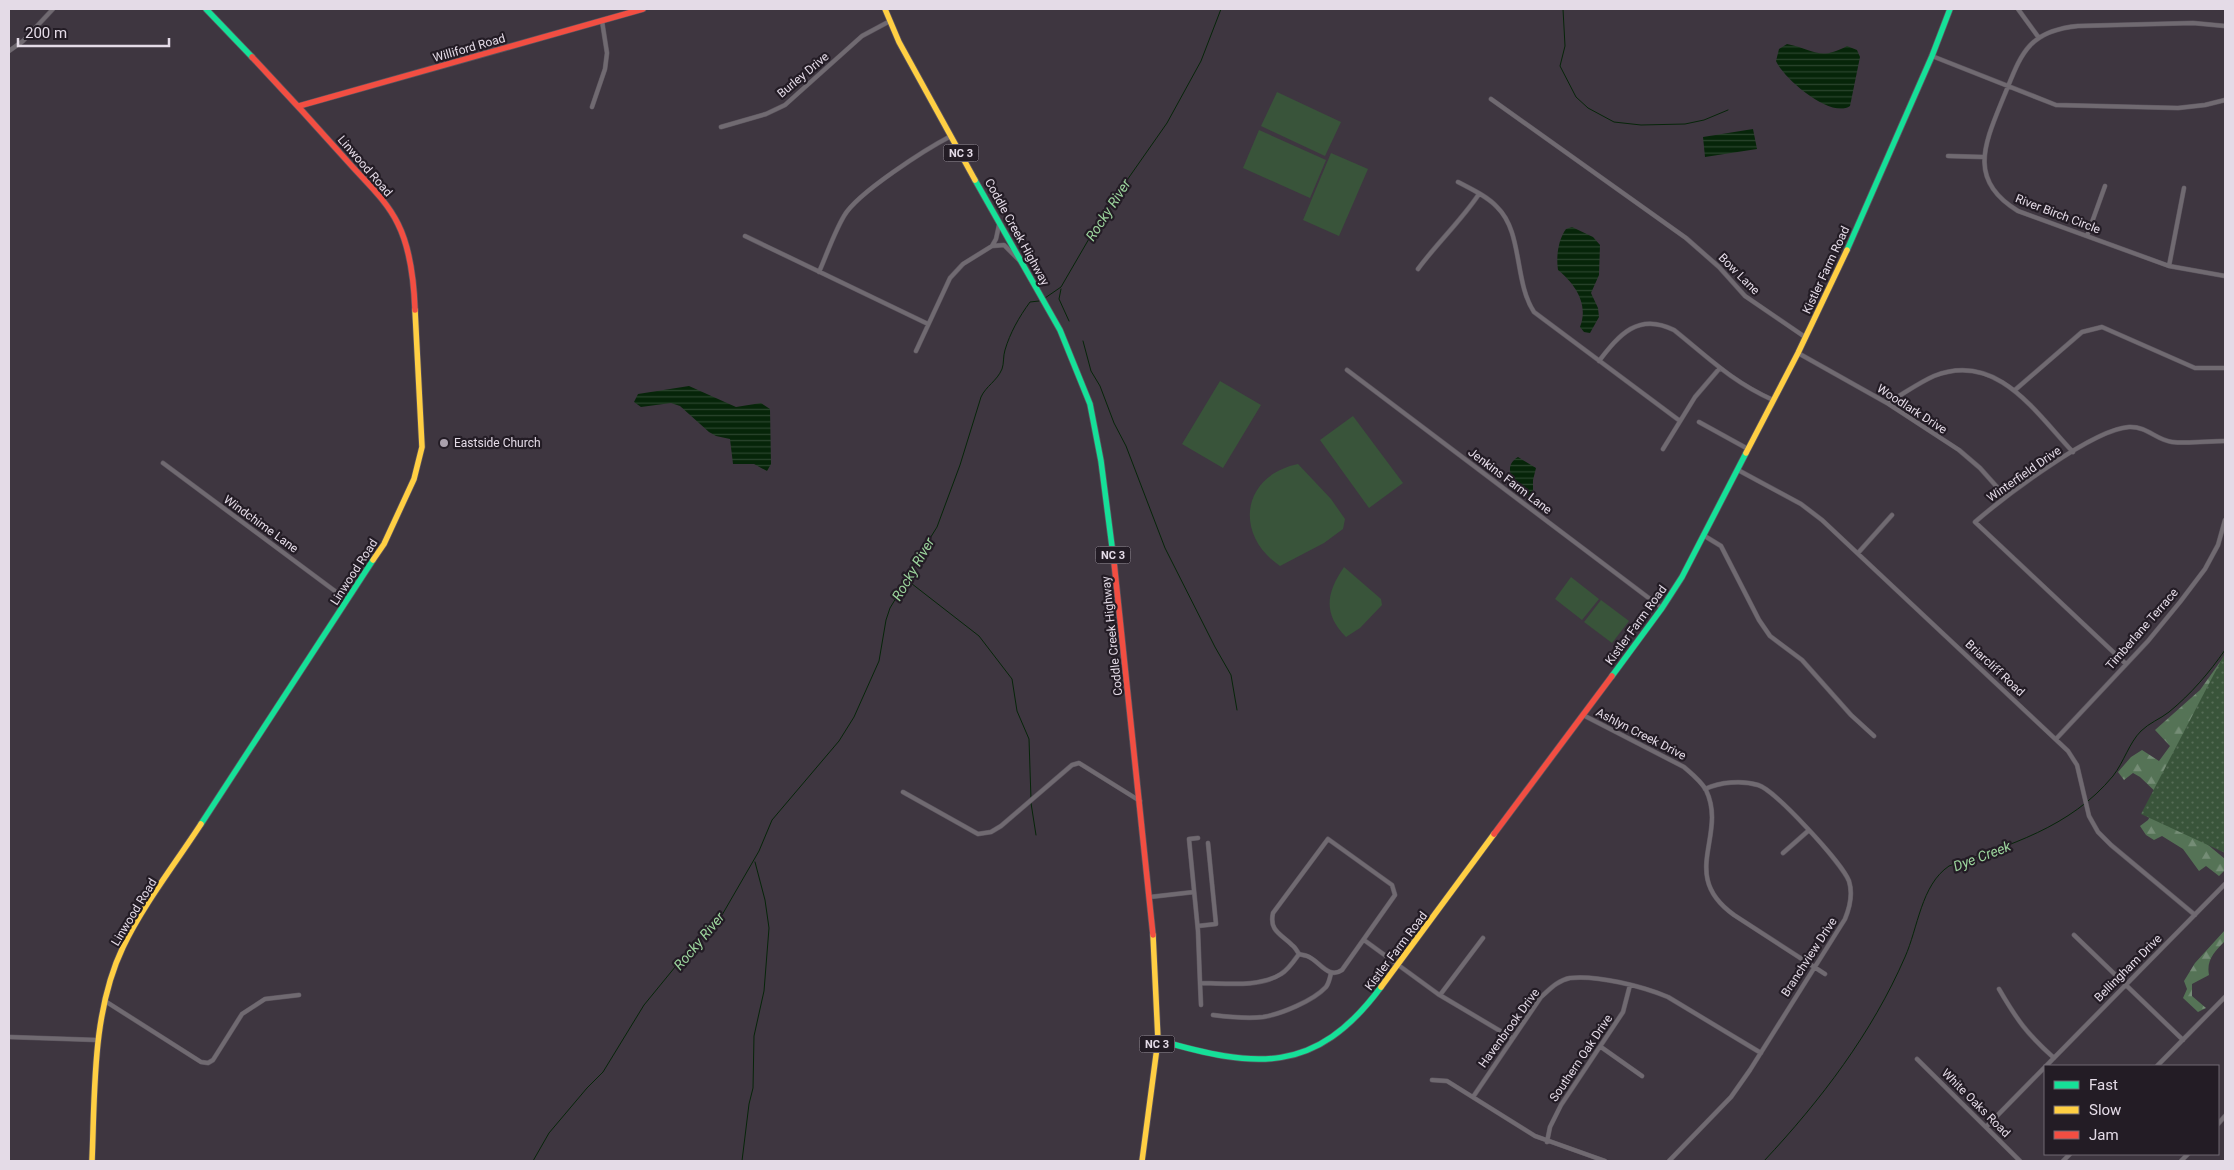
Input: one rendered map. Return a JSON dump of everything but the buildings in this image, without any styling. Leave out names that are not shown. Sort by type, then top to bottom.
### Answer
[{"type":"street","points":[[9,51],[23,41],[53,9]]},
{"type":"street","name":"Linwood Road","points":[[92,1161],[97,1040],[105,1001],[122,949],[141,916],[384,544],[414,479],[422,447],[414,287],[406,245],[398,224],[390,211],[299,106],[206,9]]},
{"type":"street","name":"Williford Road","points":[[299,106],[643,9]]},
{"type":"street","name":"Coddle Creek Highway","points":[[885,9],[928,97],[1060,330],[1090,404],[1102,461],[1150,897],[1156,981],[1158,1040],[1142,1161]]},
{"type":"street","name":"Kistler Farm Road","points":[[1158,1040],[1232,1060],[1256,1061],[1280,1058],[1303,1052],[1325,1042],[1345,1029],[1362,1012],[1662,608],[1682,578],[1798,353],[1856,232],[1932,56],[1950,9]]},
{"type":"street","points":[[2018,9],[2039,38],[2061,28],[2078,26],[2193,23],[2225,26]]},
{"type":"street","points":[[592,108],[605,69],[607,53],[602,21]]},
{"type":"street","name":"Burley Drive","points":[[721,127],[766,114],[785,105],[862,36],[890,21]]},
{"type":"street","name":"River Birch Circle","points":[[2039,38],[2020,57],[1988,135],[1983,157],[1989,183],[2006,204],[2018,211],[2169,266],[2225,276]]},
{"type":"street","points":[[1932,56],[2045,102],[2067,107],[2184,108],[2225,100]]},
{"type":"street","name":"Bow Lane","points":[[1491,99],[1686,238],[1719,267],[1745,296],[1805,337]]},
{"type":"street","points":[[819,272],[844,215],[857,201],[928,148],[951,136]]},
{"type":"street","points":[[1948,156],[1983,157]]},
{"type":"street","points":[[1458,182],[1498,207],[1509,225],[1523,288],[1534,312],[1680,421]]},
{"type":"street","points":[[2086,236],[2105,186]]},
{"type":"street","points":[[2169,266],[2184,188]]},
{"type":"street","points":[[1418,269],[1439,242],[1466,214],[1479,194]]},
{"type":"street","points":[[992,246],[999,232],[999,220]]},
{"type":"street","points":[[745,236],[928,324]]},
{"type":"street","points":[[916,350],[955,271],[962,264],[992,246],[1004,245],[1016,258],[1022,261]]},
{"type":"street","points":[[1599,361],[1618,337],[1641,325],[1654,324],[1666,326],[1674,330],[1719,369],[1749,389],[1773,400]]},
{"type":"street","points":[[2015,390],[2082,332],[2102,327],[2195,368],[2225,368]]},
{"type":"street","name":"Woodlark Drive","points":[[1798,353],[1887,403],[1959,450],[1980,468],[2006,496]]},
{"type":"street","points":[[1663,448],[1695,396],[1719,369]]},
{"type":"street","name":"Jenkins Farm Lane","points":[[1347,370],[1662,608]]},
{"type":"street","points":[[1887,403],[1932,377],[1966,370],[1984,373],[2000,380],[2015,390],[2073,452]]},
{"type":"street","points":[[1699,422],[1748,449]]},
{"type":"street","name":"Winterfield Drive","points":[[2126,664],[1975,522],[2006,496],[2073,452],[2117,429],[2131,427],[2148,430],[2160,438],[2172,442],[2225,441]]},
{"type":"street","name":"Windchime Lane","points":[[163,463],[347,600]]},
{"type":"street","name":"Briarcliff Road","points":[[1738,470],[1801,504],[1822,520],[2056,739],[2068,751],[2077,765],[2089,816],[2098,832],[2195,915]]},
{"type":"street","points":[[1858,553],[1892,515]]},
{"type":"street","name":"Timberlane Terrace","points":[[2056,739],[2153,634],[2205,568],[2218,545],[2225,520]]},
{"type":"street","points":[[1703,535],[1721,546],[1758,620],[1770,636],[1802,660],[1851,715],[1874,736]]},
{"type":"street","name":"Ashlyn Creek Drive","points":[[1583,715],[1684,767],[1705,789]]},
{"type":"street","points":[[903,792],[978,834],[991,832],[1001,826],[1072,765],[1079,763],[1140,801]]},
{"type":"street","name":"Branchview Drive","points":[[1669,1161],[1731,1097],[1761,1053],[1845,918],[1851,895],[1848,878],[1843,871],[1782,801],[1768,789],[1758,785],[1732,783],[1714,785],[1705,789]]},
{"type":"street","points":[[1705,789],[1710,806],[1706,868],[1707,882],[1713,895],[1724,908],[1825,974]]},
{"type":"street","points":[[1783,853],[1808,831]]},
{"type":"street","points":[[1198,838],[1189,839],[1198,926],[1201,1005]]},
{"type":"street","points":[[1328,839],[1395,889],[1394,899],[1342,970],[1331,973],[1307,956],[1299,954],[1293,945],[1274,930],[1272,925],[1273,913],[1328,839]]},
{"type":"street","points":[[1198,926],[1216,924],[1208,843]]},
{"type":"street","name":"Bellingham Drive","points":[[2048,1065],[2225,884]]},
{"type":"street","points":[[1150,897],[1194,892]]},
{"type":"street","points":[[2074,935],[2183,1040]]},
{"type":"street","points":[[1440,995],[1482,938]]},
{"type":"street","points":[[1364,940],[1440,995],[1512,1038]]},
{"type":"street","points":[[1200,983],[1227,983],[1270,979],[1288,968],[1299,954]]},
{"type":"street","points":[[1212,1015],[1237,1018],[1263,1017],[1280,1012],[1301,1003],[1325,988],[1331,973]]},
{"type":"street","name":"Havenbrook Drive","points":[[1472,1097],[1541,997],[1556,984],[1569,978],[1600,980],[1630,985],[1668,997],[1761,1053]]},
{"type":"street","name":"Southern Oak Drive","points":[[1547,1142],[1550,1127],[1561,1105],[1623,1012],[1630,985]]},
{"type":"street","points":[[1999,989],[2017,1021],[2031,1038],[2054,1058]]},
{"type":"street","points":[[105,1001],[201,1062],[208,1063],[213,1060],[242,1014],[265,999],[299,995]]},
{"type":"street","points":[[2158,1065],[2225,997]]},
{"type":"street","points":[[9,1037],[97,1040]]},
{"type":"street","points":[[1601,1047],[1642,1076]]},
{"type":"street","name":"White Oaks Road","points":[[1917,1059],[2020,1161]]},
{"type":"street","name":"Bellingham Drive","points":[[1986,1127],[2044,1069]]},
{"type":"street","points":[[1432,1080],[1447,1081],[1547,1142],[1605,1161]]},
{"type":"shaded area","points":[[1787,44],[1823,54],[1847,46],[1857,50],[1860,57],[1850,106],[1842,109],[1832,107],[1820,102],[1798,87],[1776,61],[1779,49]]},
{"type":"shaded area","points":[[1277,92],[1341,122],[1325,156],[1261,126]]},
{"type":"shaded area","points":[[1753,129],[1757,149],[1705,157],[1703,137]]},
{"type":"shaded area","points":[[1259,130],[1326,160],[1310,198],[1243,168]]},
{"type":"shaded area","points":[[1331,153],[1368,169],[1339,236],[1303,220]]},
{"type":"shaded area","points":[[1572,227],[1593,237],[1600,245],[1599,275],[1591,293],[1598,308],[1599,317],[1590,333],[1584,332],[1580,327],[1583,310],[1579,295],[1558,270],[1559,243],[1566,229]]},
{"type":"shaded area","points":[[1220,381],[1261,405],[1223,468],[1182,444]]},
{"type":"shaded area","points":[[689,386],[736,407],[761,403],[770,409],[771,464],[767,471],[754,464],[733,464],[730,439],[716,436],[709,432],[680,406],[671,403],[641,407],[634,402],[638,394]]},
{"type":"shaded area","points":[[1353,416],[1403,483],[1369,508],[1320,440]]},
{"type":"shaded area","points":[[1518,457],[1536,468],[1533,480],[1533,493],[1530,498],[1520,490],[1510,473],[1510,467]]},
{"type":"shaded area","points":[[1298,464],[1331,499],[1345,519],[1343,529],[1324,543],[1280,566],[1265,553],[1255,539],[1250,523],[1250,508],[1255,493],[1265,481],[1279,471]]},
{"type":"shaded area","points":[[1344,567],[1381,599],[1382,605],[1360,628],[1346,637],[1333,620],[1330,603],[1333,586]]},
{"type":"shaded area","points":[[1571,577],[1599,599],[1582,620],[1555,599]]},
{"type":"shaded area","points":[[1601,600],[1629,621],[1612,643],[1584,622]]},
{"type":"shaded area","points":[[2225,653],[2225,853],[2141,814]]},
{"type":"green space","points":[[2225,655],[2195,834],[2225,859],[2225,870],[2219,876],[2206,866],[2199,871],[2183,849],[2162,836],[2154,840],[2146,835],[2140,826],[2148,820],[2161,797],[2140,777],[2133,773],[2124,780],[2118,772],[2131,757],[2142,750],[2159,761],[2170,746],[2155,730],[2200,690]]},
{"type":"green space","points":[[2225,930],[2225,941],[2210,960],[2209,975],[2192,984],[2192,996],[2206,1008],[2198,1012],[2183,998],[2187,989],[2184,981],[2195,963]]},
{"type":"waterway","name":"Rocky River","points":[[1045,298],[1061,287],[1104,213],[1167,123],[1201,61],[1221,9]]},
{"type":"waterway","points":[[1563,9],[1565,46],[1560,66],[1576,97],[1588,108],[1614,122],[1641,125],[1685,124],[1704,120],[1728,110]]},
{"type":"waterway","points":[[1061,289],[1059,299],[1069,321]]},
{"type":"waterway","name":"Rocky River","points":[[533,1161],[549,1133],[603,1072],[644,1005],[689,950],[722,915],[759,851],[772,820],[839,741],[854,717],[879,661],[890,608],[937,527],[960,465],[981,397],[1002,369],[1004,352],[1019,319],[1030,302],[1039,301]]},
{"type":"waterway","points":[[1083,341],[1091,371],[1100,386],[1114,423],[1126,446],[1165,548],[1231,675],[1237,710]]},
{"type":"waterway","points":[[907,580],[979,636],[1012,679],[1017,711],[1029,739],[1031,799]]},
{"type":"waterway","name":"Dye Creek","points":[[1764,1161],[1825,1090],[1861,1039],[1892,985],[1905,957],[1926,895],[1940,874],[1949,866],[2037,833],[2078,809],[2113,776],[2133,741],[2141,731],[2169,712],[2185,698],[2225,650]]},
{"type":"waterway","points":[[1031,803],[1036,835]]},
{"type":"waterway","points":[[742,1161],[749,1104],[753,1088],[754,1036],[764,991],[769,928],[765,900],[755,862]]},
{"type":"traffic: fast","points":[[206,9],[252,57]]},
{"type":"traffic: fast","points":[[1847,250],[1932,56],[1950,9]]},
{"type":"traffic: fast","points":[[975,180],[1060,330],[1090,404],[1101,461],[1114,562]]},
{"type":"traffic: fast","points":[[1612,676],[1662,608],[1682,577],[1746,453]]},
{"type":"traffic: fast","points":[[201,824],[373,560]]},
{"type":"traffic: fast","points":[[1158,1040],[1224,1056],[1254,1059],[1281,1057],[1307,1050],[1332,1037],[1356,1016],[1381,987]]},
{"type":"traffic: slow","points":[[885,9],[899,42],[975,180]]},
{"type":"traffic: slow","points":[[1746,453],[1798,353],[1847,250]]},
{"type":"traffic: slow","points":[[373,560],[384,544],[414,479],[422,447],[415,310]]},
{"type":"traffic: slow","points":[[92,1161],[97,1052],[100,1025],[113,972],[131,931],[201,824]]},
{"type":"traffic: slow","points":[[1381,987],[1494,834]]},
{"type":"traffic: slow","points":[[1142,1161],[1158,1040],[1153,935]]},
{"type":"traffic: jam","points":[[299,106],[643,9]]},
{"type":"traffic: jam","points":[[252,57],[388,208],[398,224],[409,255],[413,277],[415,310]]},
{"type":"traffic: jam","points":[[1114,562],[1153,935]]},
{"type":"traffic: jam","points":[[1494,834],[1612,676]]},
{"type":"place","name":"Eastside Church","points":[[444,443]]}]
